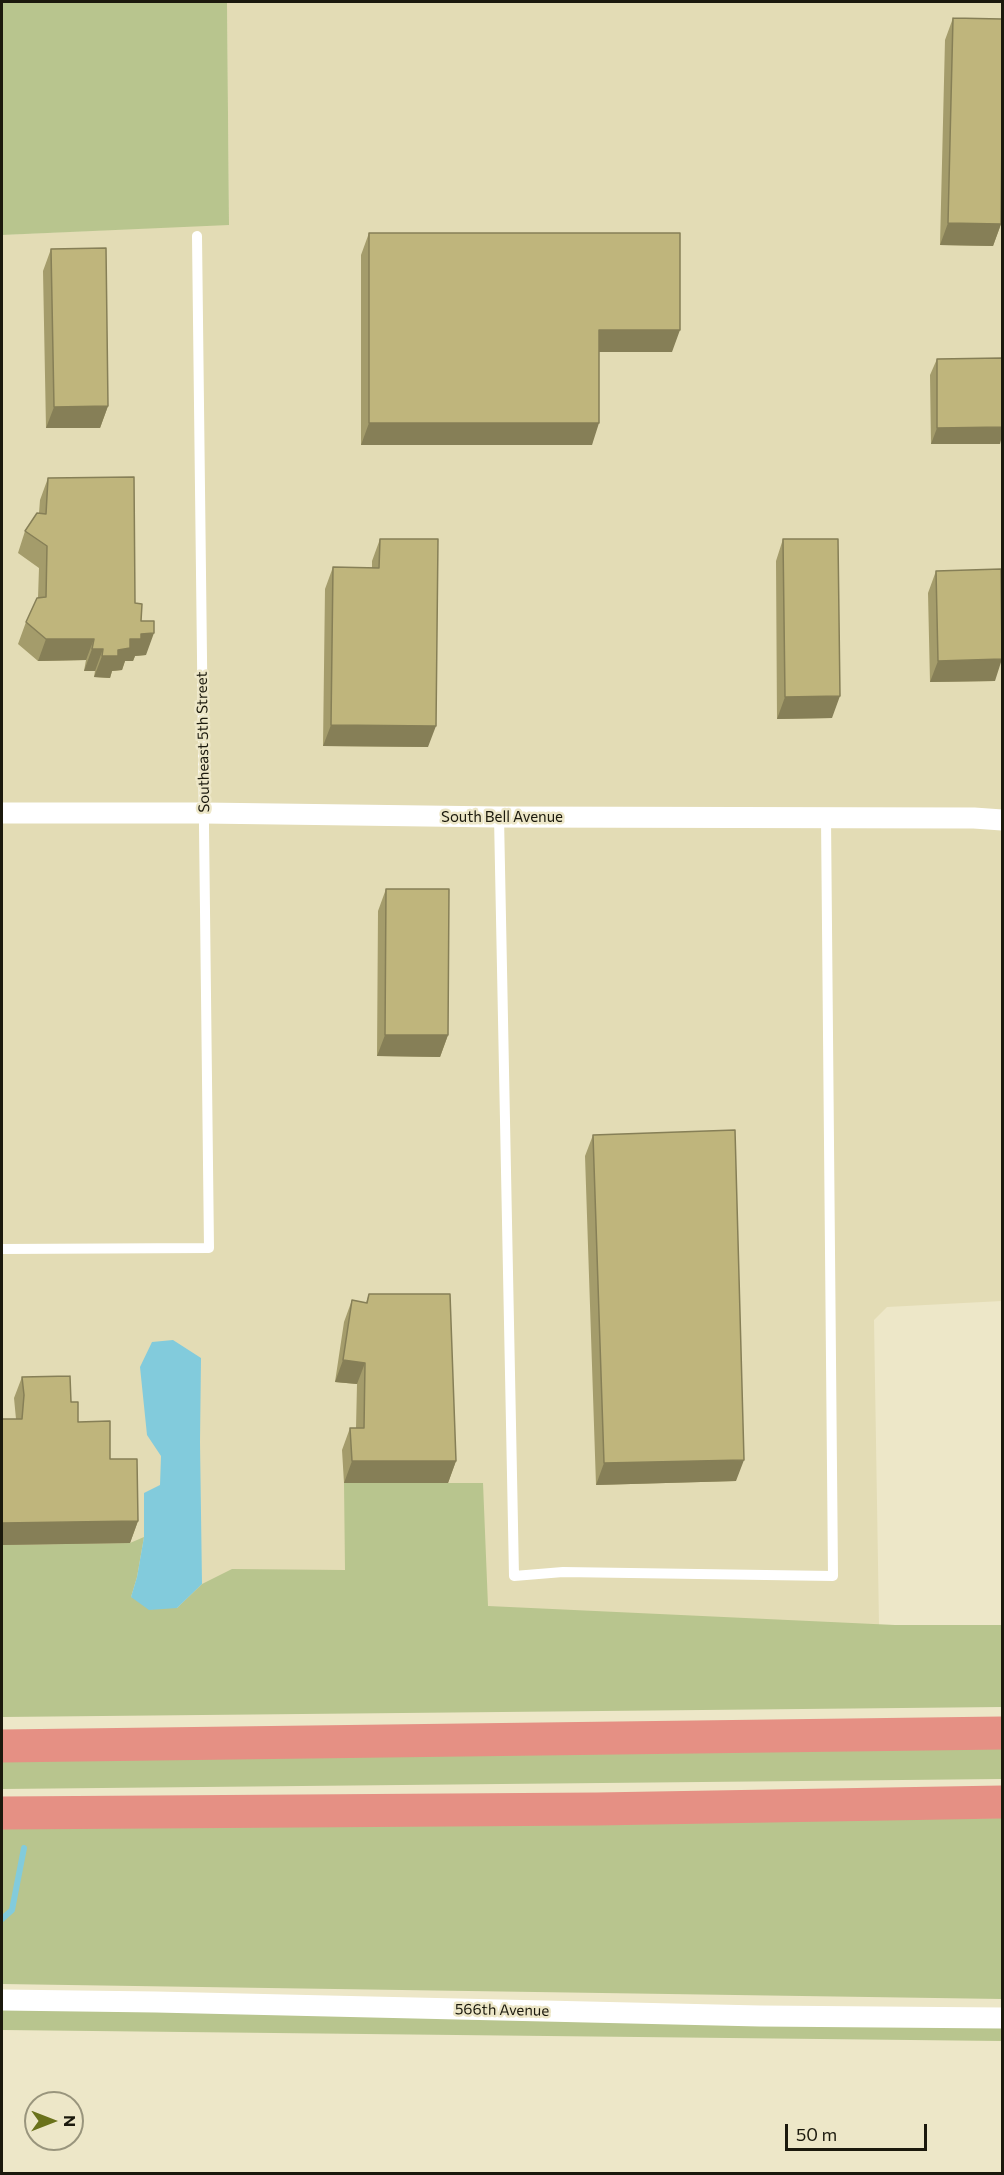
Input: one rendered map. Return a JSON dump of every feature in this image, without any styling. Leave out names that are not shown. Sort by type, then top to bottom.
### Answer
[{"type":"highway","points":[[2,1746],[1002,1732]]},
{"type":"highway","points":[[2,1813],[597,1809],[1002,1802]]},
{"type":"street","name":"South Bell Avenue","points":[[2,813],[974,818],[1002,820]]},
{"type":"street","name":"566th Avenue","points":[[2,2000],[760,2016],[1002,2018]]},
{"type":"lane","name":"Southeast 5th Street","points":[[2,1249],[209,1248],[197,236]]},
{"type":"lane","points":[[499,817],[514,1575],[563,1572],[833,1576],[826,818]]},
{"type":"shaded area","points":[[227,2],[1002,2],[1002,1301],[887,1307],[874,1320],[879,1625],[2,1633],[2,235],[229,224]]},
{"type":"green space","points":[[2,2],[227,2],[229,225],[2,235]]},
{"type":"green space","points":[[344,1483],[483,1483],[488,1606],[895,1625],[1002,1625],[1002,1707],[2,1717],[2,1545],[130,1543],[144,1537],[131,1597],[177,1608],[202,1584],[232,1569],[345,1570]]},
{"type":"green space","points":[[1002,1748],[1002,1779],[2,1789],[2,1756]]},
{"type":"green space","points":[[1002,1818],[1002,1999],[2,1984],[2,1827]]},
{"type":"green space","points":[[2,2009],[1002,2023],[1002,2041],[2,2030]]},
{"type":"water","points":[[173,1340],[201,1358],[202,1584],[177,1608],[149,1610],[131,1597],[144,1537],[144,1493],[160,1485],[161,1456],[147,1435],[140,1367],[152,1342]]},
{"type":"building","points":[[953,18],[1002,19],[1001,224],[948,223]]},
{"type":"building","points":[[369,233],[680,233],[680,330],[599,330],[599,423],[369,423]]},
{"type":"building","points":[[106,248],[108,406],[54,407],[51,249]]},
{"type":"building","points":[[1002,358],[1002,427],[937,428],[937,359]]},
{"type":"building","points":[[134,477],[135,603],[142,604],[141,621],[154,621],[154,633],[141,634],[141,639],[130,639],[130,648],[118,650],[118,656],[102,656],[103,649],[92,649],[94,639],[46,639],[26,622],[37,598],[46,597],[47,546],[25,531],[37,513],[46,514],[48,478]]},
{"type":"building","points":[[380,539],[438,539],[436,726],[331,725],[333,567],[379,568]]},
{"type":"building","points":[[783,539],[838,539],[840,696],[785,697]]},
{"type":"building","points":[[1001,569],[1002,659],[938,661],[936,571]]},
{"type":"building","points":[[386,889],[449,889],[448,1035],[385,1035]]},
{"type":"building","points":[[735,1130],[744,1460],[604,1463],[593,1135]]},
{"type":"building","points":[[369,1294],[450,1294],[456,1461],[352,1461],[350,1428],[364,1428],[365,1363],[343,1360],[352,1300],[367,1303]]},
{"type":"building","points":[[70,1376],[71,1402],[78,1402],[78,1422],[110,1421],[110,1459],[137,1459],[138,1521],[2,1523],[2,1419],[22,1419],[24,1395],[22,1377]]},
{"type":"waterway","points":[[2,1919],[12,1910],[24,1848]]}]
